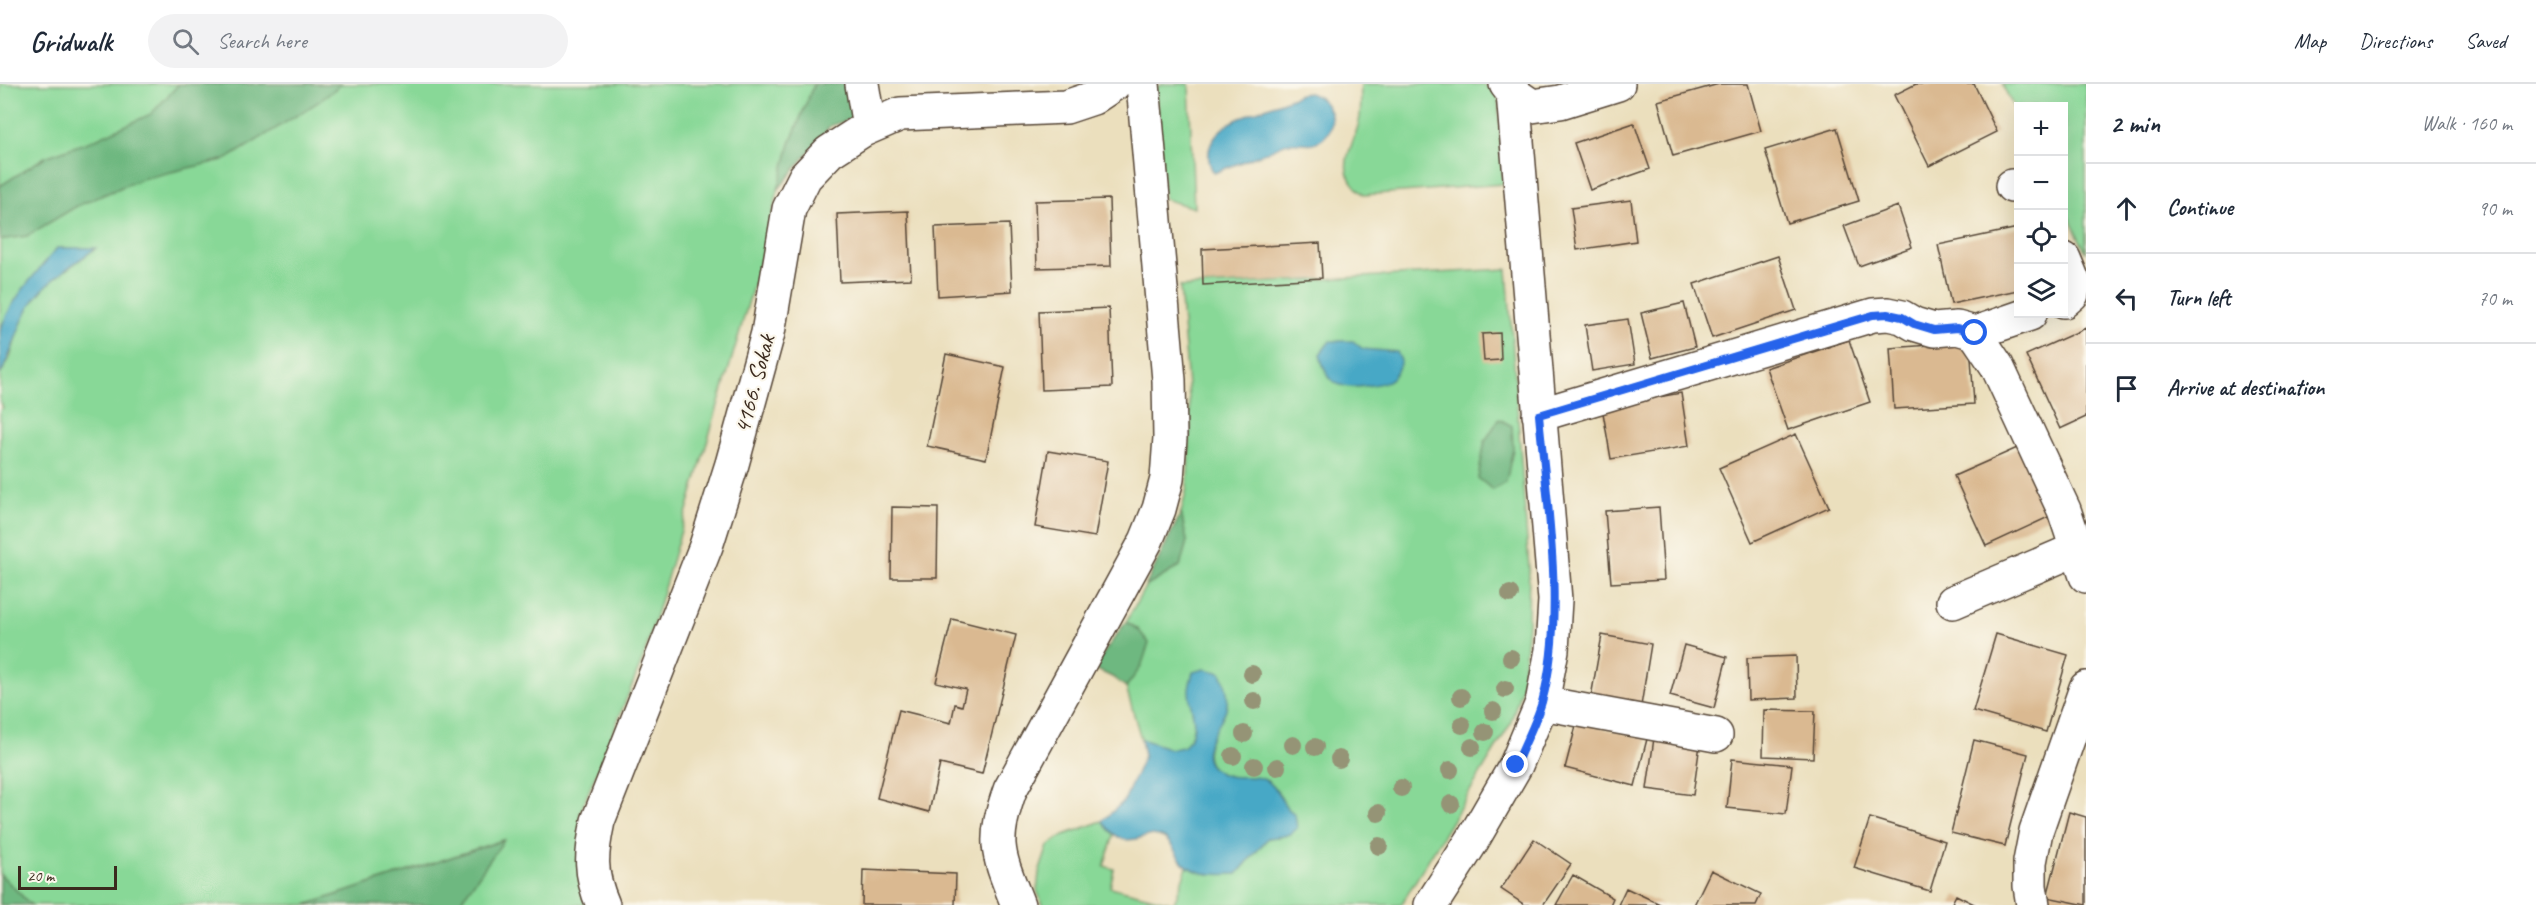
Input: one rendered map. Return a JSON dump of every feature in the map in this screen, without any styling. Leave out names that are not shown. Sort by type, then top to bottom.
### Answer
[{"type":"street","points":[[862,84],[869,127]]},
{"type":"street","name":"4166. Sokak","points":[[603,905],[594,885],[591,856],[598,821],[705,546],[732,464],[768,333],[789,209],[804,177],[829,152],[869,127],[900,114],[1066,107],[1093,98],[1114,84]]},
{"type":"street","points":[[1018,905],[999,854],[998,833],[1010,790],[1146,541],[1159,509],[1167,479],[1170,438],[1169,380],[1143,84]]},
{"type":"street","points":[[1510,89],[1532,106],[1560,102],[1618,84]]},
{"type":"street","points":[[1444,900],[1516,765],[1542,703],[1552,650],[1555,600],[1510,89]]},
{"type":"street","points":[[2068,269],[2074,283],[2072,294],[2068,298]]},
{"type":"street","points":[[1539,415],[1873,315],[1888,314],[1902,317],[1914,324],[1934,330],[1957,328],[1975,333],[2018,318]]},
{"type":"street","points":[[1953,602],[2082,562],[2064,510],[1997,366],[1975,333]]},
{"type":"street","points":[[2033,905],[2030,862],[2036,831],[2086,688]]},
{"type":"street","points":[[1542,703],[1716,735]]},
{"type":"green space","points":[[0,84],[814,84],[790,144],[758,270],[644,656],[580,813],[588,905],[458,905],[503,840],[306,905],[31,905],[0,874],[0,410],[3,408],[0,401],[0,375],[10,358],[28,308],[48,283],[95,249],[57,248],[0,330]]},
{"type":"green space","points":[[179,84],[342,84],[320,101],[227,159],[141,179],[77,206],[27,236],[0,240],[0,186],[45,157],[91,141],[151,114]]},
{"type":"green space","points":[[814,84],[849,84],[860,116],[830,126],[778,190],[790,144]]},
{"type":"green space","points":[[1164,84],[1189,84],[1194,208],[1164,199],[1156,87]]},
{"type":"green space","points":[[1361,84],[1483,84],[1498,94],[1503,184],[1364,195],[1349,178],[1347,169],[1349,153],[1360,117]]},
{"type":"green space","points":[[2002,84],[2086,84],[2086,253],[2068,215],[2068,102],[2014,102],[2014,108]]},
{"type":"green space","points":[[1507,269],[1529,568],[1528,624],[1522,686],[1510,725],[1401,905],[1043,905],[1037,891],[1039,873],[1048,846],[1064,835],[1102,821],[1114,835],[1104,866],[1114,869],[1110,887],[1174,903],[1187,867],[1209,874],[1237,874],[1268,838],[1284,836],[1287,812],[1272,785],[1265,780],[1253,777],[1241,778],[1219,773],[1211,766],[1208,749],[1215,728],[1226,708],[1193,708],[1193,729],[1188,742],[1185,747],[1171,749],[1141,739],[1126,687],[1141,666],[1138,629],[1126,622],[1145,587],[1180,566],[1187,541],[1181,513],[1187,488],[1191,424],[1180,287]]},
{"type":"green space","points":[[1499,419],[1512,426],[1513,449],[1506,482],[1493,490],[1478,478],[1485,441]]},
{"type":"green space","points":[[1181,513],[1187,541],[1180,566],[1145,587]]},
{"type":"green space","points":[[1126,622],[1138,629],[1149,643],[1141,667],[1126,687],[1093,668]]},
{"type":"green space","points":[[504,840],[458,905],[306,905]]},
{"type":"green space","points":[[0,874],[31,905],[0,905]]},
{"type":"water","points":[[1309,93],[1323,101],[1332,121],[1331,128],[1321,140],[1313,143],[1286,144],[1214,173],[1209,163],[1209,151],[1213,139],[1222,129],[1246,115],[1300,94]]},
{"type":"water","points":[[57,248],[96,248],[58,276],[33,301],[23,319],[0,375],[0,331],[5,319],[25,287]]},
{"type":"water","points":[[1330,341],[1353,341],[1363,349],[1397,352],[1401,361],[1396,374],[1389,381],[1373,385],[1348,387],[1335,382],[1326,372],[1320,354]]},
{"type":"water","points":[[1205,669],[1221,673],[1227,695],[1223,717],[1209,742],[1207,759],[1211,766],[1225,775],[1265,780],[1274,787],[1286,806],[1295,814],[1297,828],[1284,836],[1268,838],[1237,874],[1197,871],[1183,863],[1164,838],[1156,835],[1128,840],[1120,838],[1102,821],[1124,801],[1144,756],[1141,739],[1171,749],[1184,747],[1194,726],[1189,691],[1193,672]]},
{"type":"building","points":[[1719,84],[1748,84],[1761,131],[1673,156],[1658,101]]},
{"type":"building","points":[[1916,84],[1974,84],[1997,132],[1929,166],[1894,95]]},
{"type":"building","points":[[1634,123],[1650,169],[1590,190],[1574,143]]},
{"type":"building","points":[[1837,128],[1859,201],[1787,223],[1765,150]]},
{"type":"building","points":[[1109,199],[1111,266],[1037,268],[1035,201]]},
{"type":"building","points":[[1631,200],[1636,241],[1577,250],[1571,208]]},
{"type":"building","points":[[1898,206],[1912,247],[1859,266],[1844,226]]},
{"type":"building","points":[[908,211],[911,279],[840,282],[837,214]]},
{"type":"building","points":[[1009,224],[1012,291],[938,296],[935,227]]},
{"type":"building","points":[[2014,229],[2014,291],[1951,304],[1938,245]]},
{"type":"building","points":[[1320,243],[1322,278],[1203,285],[1202,249]]},
{"type":"building","points":[[1778,256],[1796,310],[1712,338],[1694,284]]},
{"type":"building","points":[[1684,303],[1695,347],[1652,358],[1641,313]]},
{"type":"building","points":[[1109,308],[1112,387],[1042,390],[1039,311]]},
{"type":"building","points":[[1628,319],[1635,364],[1592,371],[1585,325]]},
{"type":"building","points":[[2086,328],[2086,417],[2060,429],[2026,355]]},
{"type":"building","points":[[1500,333],[1501,360],[1484,361],[1482,334]]},
{"type":"building","points":[[1849,340],[1870,402],[1788,430],[1766,368]]},
{"type":"building","points":[[1970,342],[1974,404],[1894,409],[1890,348]]},
{"type":"building","points":[[946,354],[1005,367],[986,459],[927,446]]},
{"type":"building","points":[[1681,393],[1689,446],[1611,459],[1602,407]]},
{"type":"building","points":[[1796,434],[1829,507],[1752,542],[1719,468]]},
{"type":"building","points":[[2024,445],[2055,514],[1986,546],[1954,476]]},
{"type":"building","points":[[1048,451],[1108,461],[1095,537],[1035,527]]},
{"type":"building","points":[[892,507],[938,508],[937,578],[891,578]]},
{"type":"building","points":[[1659,507],[1664,580],[1611,583],[1605,511]]},
{"type":"building","points":[[952,619],[1016,635],[982,774],[940,764],[929,812],[877,798],[899,710],[951,723],[955,704],[962,706],[966,689],[936,682]]},
{"type":"building","points":[[1996,634],[2068,655],[2046,732],[1973,711]]},
{"type":"building","points":[[1602,635],[1651,644],[1641,706],[1591,697]]},
{"type":"building","points":[[1684,645],[1727,657],[1714,708],[1670,696]]},
{"type":"building","points":[[1796,656],[1797,698],[1748,700],[1747,658]]},
{"type":"building","points":[[1764,710],[1815,711],[1813,758],[1763,756]]},
{"type":"building","points":[[1577,722],[1647,739],[1635,786],[1565,768]]},
{"type":"building","points":[[1654,738],[1700,744],[1693,795],[1647,789]]},
{"type":"building","points":[[1974,740],[2028,754],[2005,846],[1951,833]]},
{"type":"building","points":[[1732,759],[1792,765],[1786,814],[1727,808]]},
{"type":"building","points":[[2069,812],[2086,817],[2086,905],[2047,897]]},
{"type":"building","points":[[1870,818],[1945,841],[1930,891],[1854,868]]},
{"type":"building","points":[[1534,839],[1571,864],[1543,905],[1525,905],[1501,889]]},
{"type":"building","points":[[863,870],[956,874],[955,905],[862,905]]},
{"type":"building","points":[[1711,870],[1761,894],[1756,905],[1694,905]]},
{"type":"building","points":[[1573,875],[1613,898],[1610,905],[1556,905]]},
{"type":"building","points":[[1626,888],[1662,905],[1618,905]]},
{"type":"building","points":[[1956,895],[1976,905],[1951,905]]},
{"type":"route","points":[[1516,765],[1542,703],[1552,650],[1555,600],[1539,415],[1873,315],[1888,314],[1902,317],[1914,324],[1934,330],[1957,328],[1975,333]]}]
